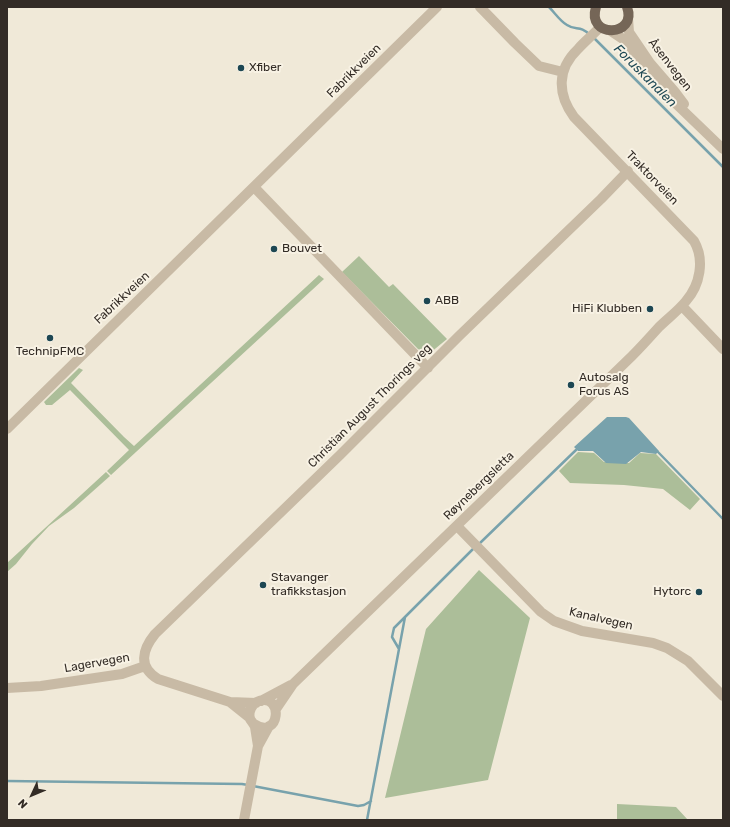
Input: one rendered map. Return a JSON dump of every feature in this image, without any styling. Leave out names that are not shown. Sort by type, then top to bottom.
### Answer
[{"type":"main road","points":[[593,9],[598,30],[611,31],[620,29],[626,22],[628,10]]},
{"type":"street","name":"Fabrikkveien","points":[[7,429],[437,7]]},
{"type":"street","points":[[480,7],[539,66],[563,72],[576,50],[598,30]]},
{"type":"street","name":"Åsenvegen","points":[[628,10],[629,32],[650,63],[675,92],[699,125]]},
{"type":"street","name":"Åsenvegen","points":[[611,31],[623,39],[643,67],[670,97],[723,149]]},
{"type":"street","name":"Traktorveien","points":[[563,72],[563,92],[570,111],[689,235],[698,247],[700,264],[699,276],[691,295],[682,306]]},
{"type":"street","name":"Christian August Thorings veg","points":[[145,666],[145,650],[155,634],[340,455],[628,171]]},
{"type":"street","points":[[254,187],[428,368]]},
{"type":"street","points":[[682,306],[723,349]]},
{"type":"street","name":"Røynebergsletta","points":[[276,709],[293,684],[682,306]]},
{"type":"street","name":"Kanalvegen","points":[[457,526],[542,612],[554,621],[582,631],[653,643],[667,648],[688,661],[723,696]]},
{"type":"street","name":"Lagervegen","points":[[7,688],[41,686],[118,675],[145,666],[148,672],[165,682],[230,702],[258,702]]},
{"type":"street","name":"Røynebergsletta","points":[[258,702],[293,684]]},
{"type":"street","name":"Lagervegen","points":[[230,702],[252,721]]},
{"type":"street","points":[[252,721],[261,728],[269,726],[273,724],[277,717],[276,709],[270,702],[258,702],[250,710],[252,721],[258,746]]},
{"type":"street","points":[[244,820],[258,746],[269,726]]},
{"type":"green space","points":[[359,256],[389,287],[393,284],[447,339],[430,353],[418,349],[342,272]]},
{"type":"green space","points":[[319,275],[324,279],[111,475],[107,471],[129,450],[70,390],[52,405],[46,405],[44,402],[79,368],[83,370],[71,383],[134,446]]},
{"type":"green space","points":[[578,452],[594,453],[604,462],[629,463],[640,453],[656,454],[700,499],[690,510],[663,489],[624,485],[570,483],[559,471]]},
{"type":"green space","points":[[106,472],[110,476],[74,508],[49,526],[16,564],[7,572],[7,563]]},
{"type":"green space","points":[[479,570],[530,618],[488,780],[385,798],[426,629]]},
{"type":"green space","points":[[617,804],[676,807],[688,820],[617,820]]},
{"type":"water","points":[[607,417],[629,418],[659,451],[656,454],[641,452],[626,464],[606,463],[593,451],[578,451],[574,447]]},
{"type":"waterway","name":"Foruskanalen","points":[[549,7],[564,23],[570,27],[581,29],[590,35]]},
{"type":"waterway","name":"Foruskanalen","points":[[594,38],[723,167]]},
{"type":"waterway","points":[[479,544],[576,450]]},
{"type":"waterway","points":[[658,452],[723,519]]},
{"type":"waterway","points":[[367,820],[405,617],[475,547]]},
{"type":"waterway","points":[[399,649],[392,637],[394,628],[405,617]]},
{"type":"waterway","points":[[7,781],[248,785]]},
{"type":"waterway","points":[[253,786],[358,806],[364,805],[371,801]]},
{"type":"place","name":"Xfiber","points":[[241,68]]},
{"type":"place","name":"Bouvet","points":[[274,249]]},
{"type":"place","name":"ABB","points":[[427,301]]},
{"type":"place","name":"HiFi Klubben","points":[[650,309]]},
{"type":"place","name":"TechnipFMC","points":[[50,338]]},
{"type":"place","name":"Autosalg Forus AS","points":[[571,385]]},
{"type":"place","name":"Stavanger trafikkstasjon","points":[[263,585]]},
{"type":"place","name":"Hytorc","points":[[699,592]]}]
